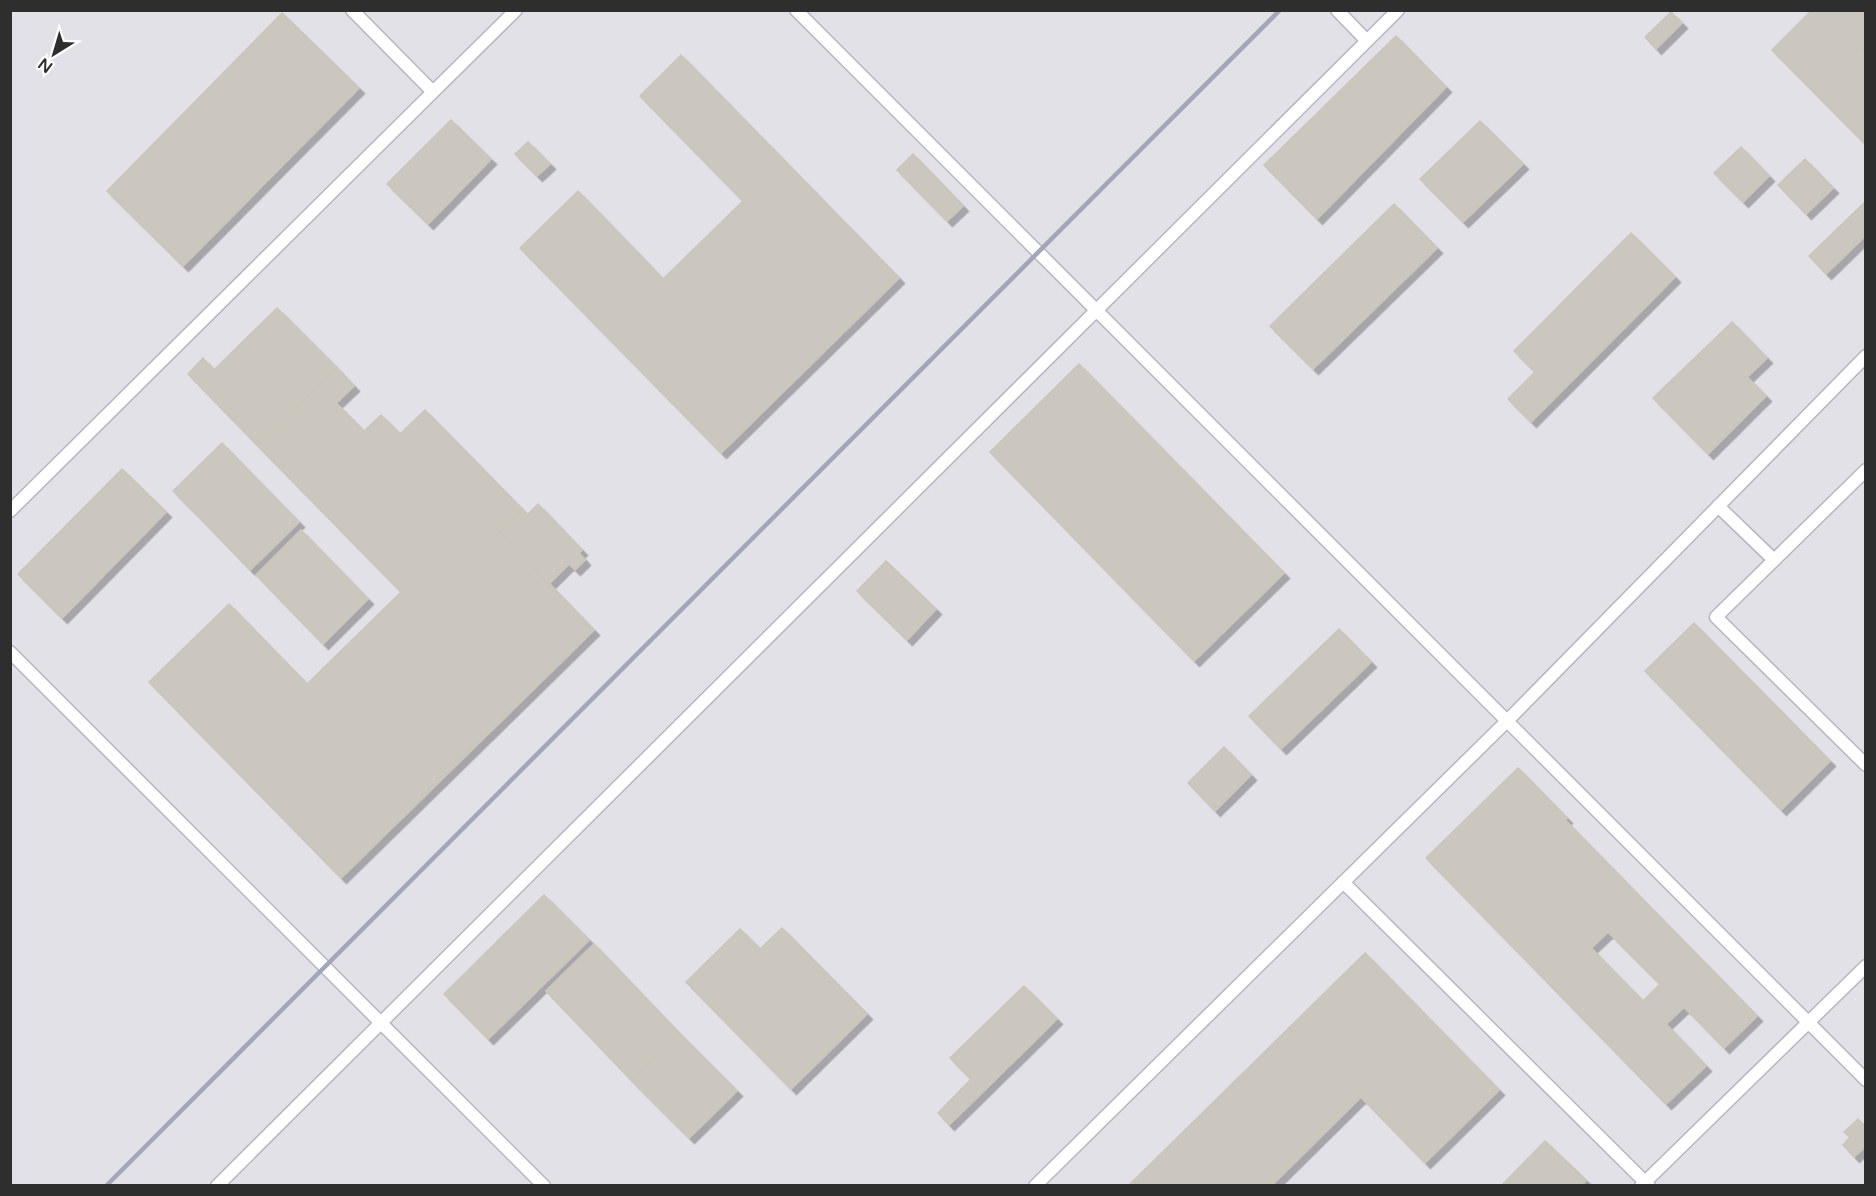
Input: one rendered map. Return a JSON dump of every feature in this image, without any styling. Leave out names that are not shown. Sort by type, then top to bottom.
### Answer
[{"type":"lane","points":[[352,10],[433,92]]},
{"type":"lane","points":[[10,511],[516,10]]},
{"type":"lane","points":[[796,10],[1866,1080]]},
{"type":"lane","points":[[1337,10],[1367,41]]},
{"type":"lane","points":[[217,1185],[1398,10]]},
{"type":"lane","points":[[1035,1185],[1507,721],[1866,356]]},
{"type":"lane","points":[[1866,470],[1716,617],[1866,765]]},
{"type":"lane","points":[[1718,506],[1774,560]]},
{"type":"lane","points":[[10,652],[544,1185]]},
{"type":"lane","points":[[1343,882],[1645,1184],[1866,966]]},
{"type":"shaded area","points":[[11,11],[1865,11],[1865,1185],[11,1185]]},
{"type":"building","points":[[1812,10],[1866,10],[1866,46],[1862,50],[1866,53],[1866,145],[1772,50]]},
{"type":"building","points":[[1671,12],[1682,23],[1656,49],[1645,37]]},
{"type":"building","points":[[282,13],[359,88],[183,266],[107,191]]},
{"type":"building","points":[[1396,36],[1446,87],[1317,219],[1264,165]]},
{"type":"building","points":[[681,55],[899,278],[721,453],[520,248],[578,191],[663,279],[743,201],[640,96]]},
{"type":"building","points":[[451,120],[491,159],[428,224],[387,184]]},
{"type":"building","points":[[1480,121],[1523,164],[1463,222],[1420,179]]},
{"type":"building","points":[[528,142],[550,164],[537,176],[515,154]]},
{"type":"building","points":[[1741,147],[1769,176],[1743,202],[1714,173]]},
{"type":"building","points":[[913,154],[963,206],[947,221],[897,170]]},
{"type":"building","points":[[1805,159],[1833,188],[1806,214],[1778,185]]},
{"type":"building","points":[[1866,201],[1866,235],[1826,274],[1809,256]]},
{"type":"building","points":[[1394,204],[1437,248],[1313,369],[1270,326]]},
{"type":"building","points":[[1631,233],[1675,277],[1531,422],[1508,399],[1535,372],[1514,351]]},
{"type":"building","points":[[277,308],[337,368],[258,446],[188,374],[203,358],[214,370]]},
{"type":"building","points":[[1732,322],[1767,358],[1747,377],[1766,396],[1708,454],[1653,398]]},
{"type":"building","points":[[1079,364],[1284,573],[1194,661],[990,452]]},
{"type":"building","points":[[337,368],[354,386],[336,403],[364,431],[381,415],[400,434],[425,410],[523,510],[499,532],[594,630],[341,878],[149,682],[229,604],[307,684],[401,592],[258,446]]},
{"type":"building","points":[[222,443],[246,468],[198,516],[173,491]]},
{"type":"building","points":[[246,468],[299,522],[250,570],[198,516]]},
{"type":"building","points":[[122,469],[166,512],[62,618],[18,574]]},
{"type":"building","points":[[538,504],[582,550],[579,553],[585,560],[575,570],[569,564],[549,584],[499,532],[523,510],[527,515]]},
{"type":"building","points":[[301,530],[368,599],[323,644],[256,575]]},
{"type":"building","points":[[886,561],[936,609],[907,640],[857,591]]},
{"type":"building","points":[[1694,623],[1830,761],[1781,810],[1645,671]]},
{"type":"building","points":[[1339,629],[1371,662],[1281,749],[1249,716]]},
{"type":"building","points":[[1224,747],[1251,775],[1215,811],[1188,783]]},
{"type":"building","points":[[1518,768],[1567,818],[1565,820],[1757,1016],[1724,1048],[1684,1007],[1666,1024],[1706,1066],[1666,1104],[1426,858]],"holes":[[[1608,932],[1660,984],[1643,1001],[1591,948]]]},
{"type":"building","points":[[544,895],[589,940],[488,1039],[444,994]]},
{"type":"building","points":[[782,928],[867,1014],[791,1089],[686,982],[740,929],[760,949]]},
{"type":"building","points":[[594,944],[679,1033],[631,1080],[546,991]]},
{"type":"building","points":[[1365,953],[1499,1090],[1425,1163],[1361,1097],[1271,1186],[1128,1186]]},
{"type":"building","points":[[1024,986],[1057,1019],[949,1125],[938,1113],[971,1079],[950,1058]]},
{"type":"building","points":[[679,1033],[737,1091],[689,1138],[631,1080]]},
{"type":"building","points":[[1858,1119],[1866,1127],[1866,1146],[1854,1157],[1843,1145],[1850,1137],[1844,1132]]},
{"type":"building","points":[[1545,1141],[1586,1180],[1581,1186],[1501,1186]]},
{"type":"railway","points":[[106,1186],[1280,10]]}]
